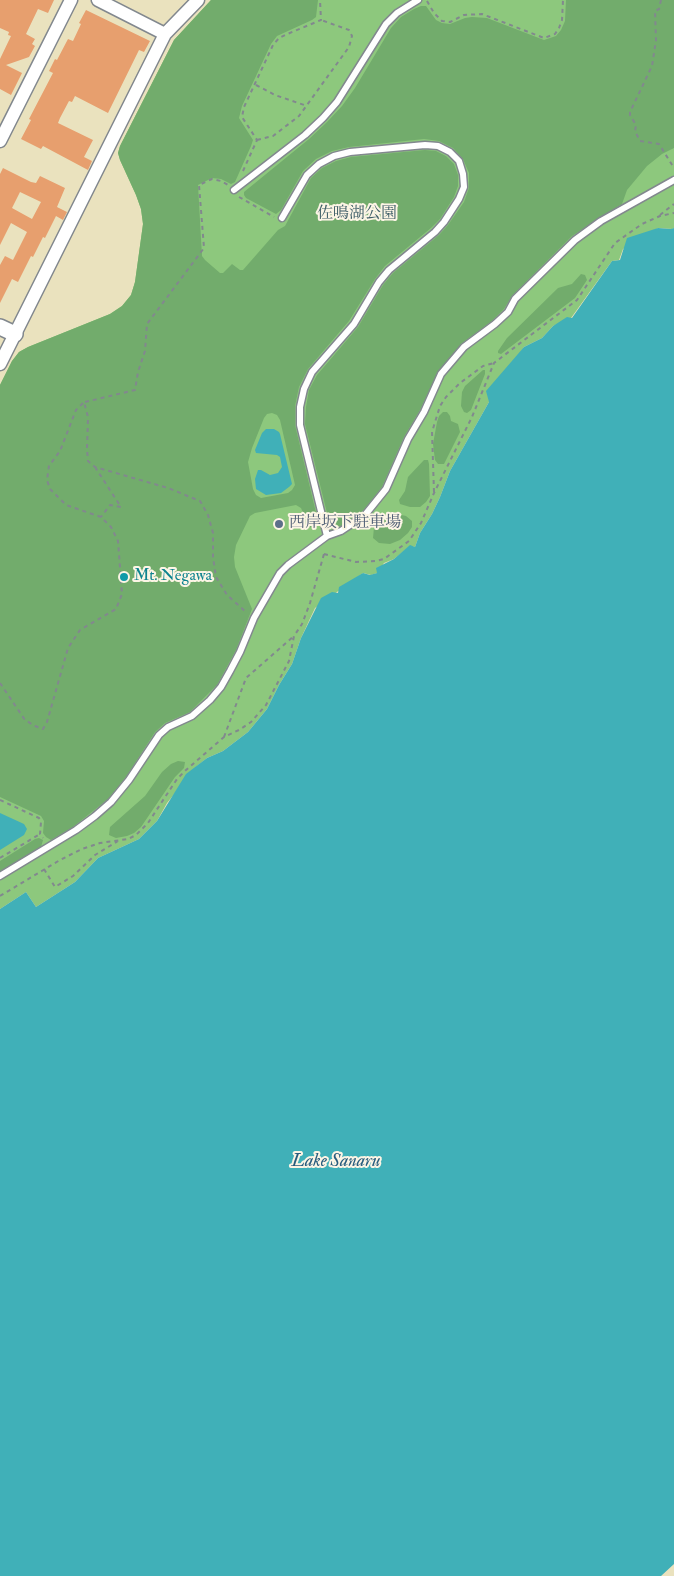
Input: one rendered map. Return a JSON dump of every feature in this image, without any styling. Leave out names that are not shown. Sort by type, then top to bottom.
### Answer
[{"type":"street","points":[[0,141],[70,0]]},
{"type":"street","points":[[98,0],[114,4],[165,34]]},
{"type":"street","points":[[0,364],[165,34],[198,0]]},
{"type":"street","points":[[0,327],[15,334]]},
{"type":"lane","points":[[234,190],[305,135],[323,118],[341,96],[386,24],[397,12],[418,0]]},
{"type":"lane","points":[[282,218],[307,175],[319,164],[334,156],[350,152],[424,144],[438,146],[450,152],[459,162],[464,174],[464,187],[459,199],[444,222],[389,270],[379,282],[354,324],[312,372],[304,389],[300,407],[300,425],[327,536]]},
{"type":"lane","points":[[0,876],[76,830],[111,802],[129,780],[159,735],[168,727],[192,716],[210,700],[221,687],[230,671],[254,618],[280,573],[327,536],[341,532],[365,515],[386,489],[408,439],[424,412],[442,374],[464,347],[508,312],[515,299],[575,240],[601,221],[674,180]]},
{"type":"path","points":[[320,0],[321,20]]},
{"type":"path","points":[[426,0],[442,21],[450,22],[464,15],[482,14],[544,38],[555,34],[559,28],[562,20],[563,0]]},
{"type":"path","points":[[661,0],[659,9],[655,11],[656,40],[652,66],[630,112],[636,125],[635,132],[640,141],[659,144],[674,168]]},
{"type":"path","points":[[321,20],[349,30],[352,36],[349,47],[299,116],[273,136],[257,140],[242,117],[242,112],[273,45],[279,38],[321,20]]},
{"type":"path","points":[[255,84],[275,95],[307,106]]},
{"type":"path","points":[[257,140],[232,193],[280,221],[282,218]]},
{"type":"path","points":[[0,683],[25,720],[43,729],[47,722],[68,648],[80,630],[116,609],[122,594],[118,541],[102,517],[66,505],[50,489],[47,480],[49,466],[60,451],[76,410],[84,402],[134,390],[145,351],[147,324],[204,248],[199,186],[212,179],[221,181],[234,190]]},
{"type":"path","points":[[434,493],[432,432],[440,406],[446,397],[460,383],[484,366],[494,363],[577,300],[616,243],[628,233],[660,216],[674,204]]},
{"type":"path","points":[[660,216],[674,213]]},
{"type":"path","points":[[324,554],[356,562],[367,562],[384,559],[409,541],[415,533],[472,418],[494,363]]},
{"type":"path","points":[[84,402],[88,417],[88,461],[95,467],[120,506],[110,505],[102,517]]},
{"type":"path","points":[[95,467],[168,488],[200,501],[208,515],[213,534],[213,557],[216,577],[227,595],[254,618]]},
{"type":"path","points":[[224,737],[246,678],[294,636],[302,624],[324,554],[318,543]]},
{"type":"path","points":[[0,896],[44,869],[82,849],[136,835],[177,779],[224,737],[251,722],[266,705],[289,661],[294,636]]},
{"type":"path","points":[[0,800],[39,818],[41,822],[40,834],[50,846]]},
{"type":"path","points":[[0,858],[40,834]]},
{"type":"path","points":[[44,869],[56,887],[73,876],[101,850],[120,840]]},
{"type":"green space","name":"佐鳴湖公園","points":[[211,0],[674,0],[674,228],[658,228],[623,249],[619,260],[612,261],[571,318],[553,326],[542,338],[524,347],[489,402],[450,471],[440,497],[420,533],[415,547],[410,546],[394,559],[384,563],[377,573],[371,575],[363,573],[315,608],[301,638],[292,664],[267,709],[248,732],[223,751],[207,758],[197,766],[167,803],[157,821],[139,839],[98,858],[75,882],[36,907],[26,892],[0,909],[0,385],[12,361],[19,352],[110,314],[122,306],[131,295],[135,282],[143,224],[141,209],[118,153],[174,40]]},
{"type":"green space","points":[[211,0],[318,0],[316,17],[277,36],[271,44],[242,106],[239,118],[253,140],[235,182],[231,184],[221,179],[212,178],[198,185],[202,256],[220,273],[223,273],[232,264],[243,270],[278,230],[285,226],[311,178],[322,168],[336,161],[351,157],[425,150],[436,151],[446,156],[454,164],[458,175],[458,186],[454,197],[440,219],[385,266],[349,321],[308,369],[299,387],[295,406],[295,425],[318,521],[317,525],[314,528],[309,527],[301,508],[296,505],[255,513],[250,516],[236,545],[234,557],[235,567],[252,609],[236,650],[217,685],[190,712],[165,723],[155,732],[126,777],[108,799],[73,827],[51,840],[43,833],[44,821],[41,816],[0,797],[0,385],[12,361],[19,352],[110,314],[122,306],[131,295],[135,282],[143,224],[141,209],[118,153],[174,40]],"holes":[[[267,414],[277,415],[280,420],[295,485],[288,493],[261,498],[256,495],[253,489],[248,462],[264,418]]]},
{"type":"green space","points":[[566,0],[674,0],[674,148],[662,154],[647,166],[627,190],[622,204],[572,236],[512,296],[504,309],[492,321],[461,344],[438,372],[420,410],[404,437],[382,487],[362,512],[341,526],[331,525],[305,424],[309,390],[317,375],[358,327],[383,285],[393,273],[439,235],[448,225],[464,202],[469,188],[469,173],[463,159],[453,148],[439,141],[424,139],[349,147],[332,151],[316,159],[303,171],[281,210],[276,214],[246,198],[244,192],[309,139],[342,106],[391,28],[401,17],[414,9],[426,6],[436,20],[450,24],[465,18],[487,18],[544,40],[556,36],[561,30],[565,21]]},
{"type":"green space","points":[[581,274],[585,275],[587,280],[575,298],[501,354],[498,353],[507,338],[558,288],[572,284]]},
{"type":"green space","points":[[485,370],[485,374],[471,410],[467,413],[464,412],[461,406],[462,392],[465,386]]},
{"type":"green space","points":[[443,412],[447,412],[451,421],[458,424],[460,432],[444,464],[438,464],[435,460],[433,444],[437,422]]},
{"type":"green space","points":[[424,460],[428,460],[429,464],[430,496],[420,507],[400,504],[399,500],[405,491],[408,477]]},
{"type":"green space","points":[[392,513],[406,516],[412,521],[412,527],[400,540],[390,544],[379,543],[373,538],[374,527],[381,518]]},
{"type":"green space","points":[[178,761],[185,762],[184,768],[175,777],[141,827],[127,836],[116,838],[109,835],[110,827],[145,796],[162,772]]},
{"type":"green space","points":[[39,838],[43,840],[41,847],[0,872],[0,861]]},
{"type":"water","name":"Lake Sanaru","points":[[658,228],[674,228],[674,1564],[661,1576],[0,1576],[0,909],[26,892],[36,907],[75,882],[98,858],[139,839],[157,821],[186,774],[207,758],[223,751],[248,732],[267,709],[292,664],[301,638],[321,598],[332,592],[338,593],[339,587],[363,573],[370,575],[377,573],[376,568],[394,559],[410,545],[415,547],[420,533],[440,497],[450,471],[489,402],[486,391],[524,347],[542,338],[553,326],[567,317],[572,318],[612,261],[620,260],[627,238]]},
{"type":"water","points":[[266,429],[274,429],[280,434],[292,484],[281,493],[266,495],[256,489],[255,479],[258,470],[270,475],[278,473],[282,467],[280,457],[277,455],[256,453],[255,450],[262,433]]},
{"type":"water","points":[[0,813],[24,824],[27,829],[24,835],[0,850]]},
{"type":"building","points":[[0,0],[54,0],[48,13],[38,9],[26,34],[35,39],[32,44],[35,46],[29,57],[6,65],[22,73],[11,95],[0,89],[0,59],[11,36],[8,35],[9,32],[0,28]]},
{"type":"building","points":[[86,10],[150,41],[144,52],[139,50],[108,113],[75,96],[72,102],[69,101],[60,118],[58,123],[93,140],[84,157],[92,161],[88,170],[43,146],[41,149],[21,139],[31,120],[29,119],[53,73],[49,71],[55,59],[57,60],[68,39],[73,41]]},
{"type":"building","points":[[3,168],[31,182],[36,183],[40,176],[65,188],[57,207],[67,212],[63,220],[56,216],[45,238],[43,237],[33,257],[31,256],[18,282],[12,279],[0,303],[0,265],[5,256],[13,260],[27,232],[11,223],[0,245],[0,174]],"holes":[[[20,192],[41,202],[32,219],[12,208]]]},
{"type":"place","name":"西岸坂下駐車場","points":[[279,524]]},
{"type":"place","name":"Mt. Negawa","points":[[124,577]]}]
